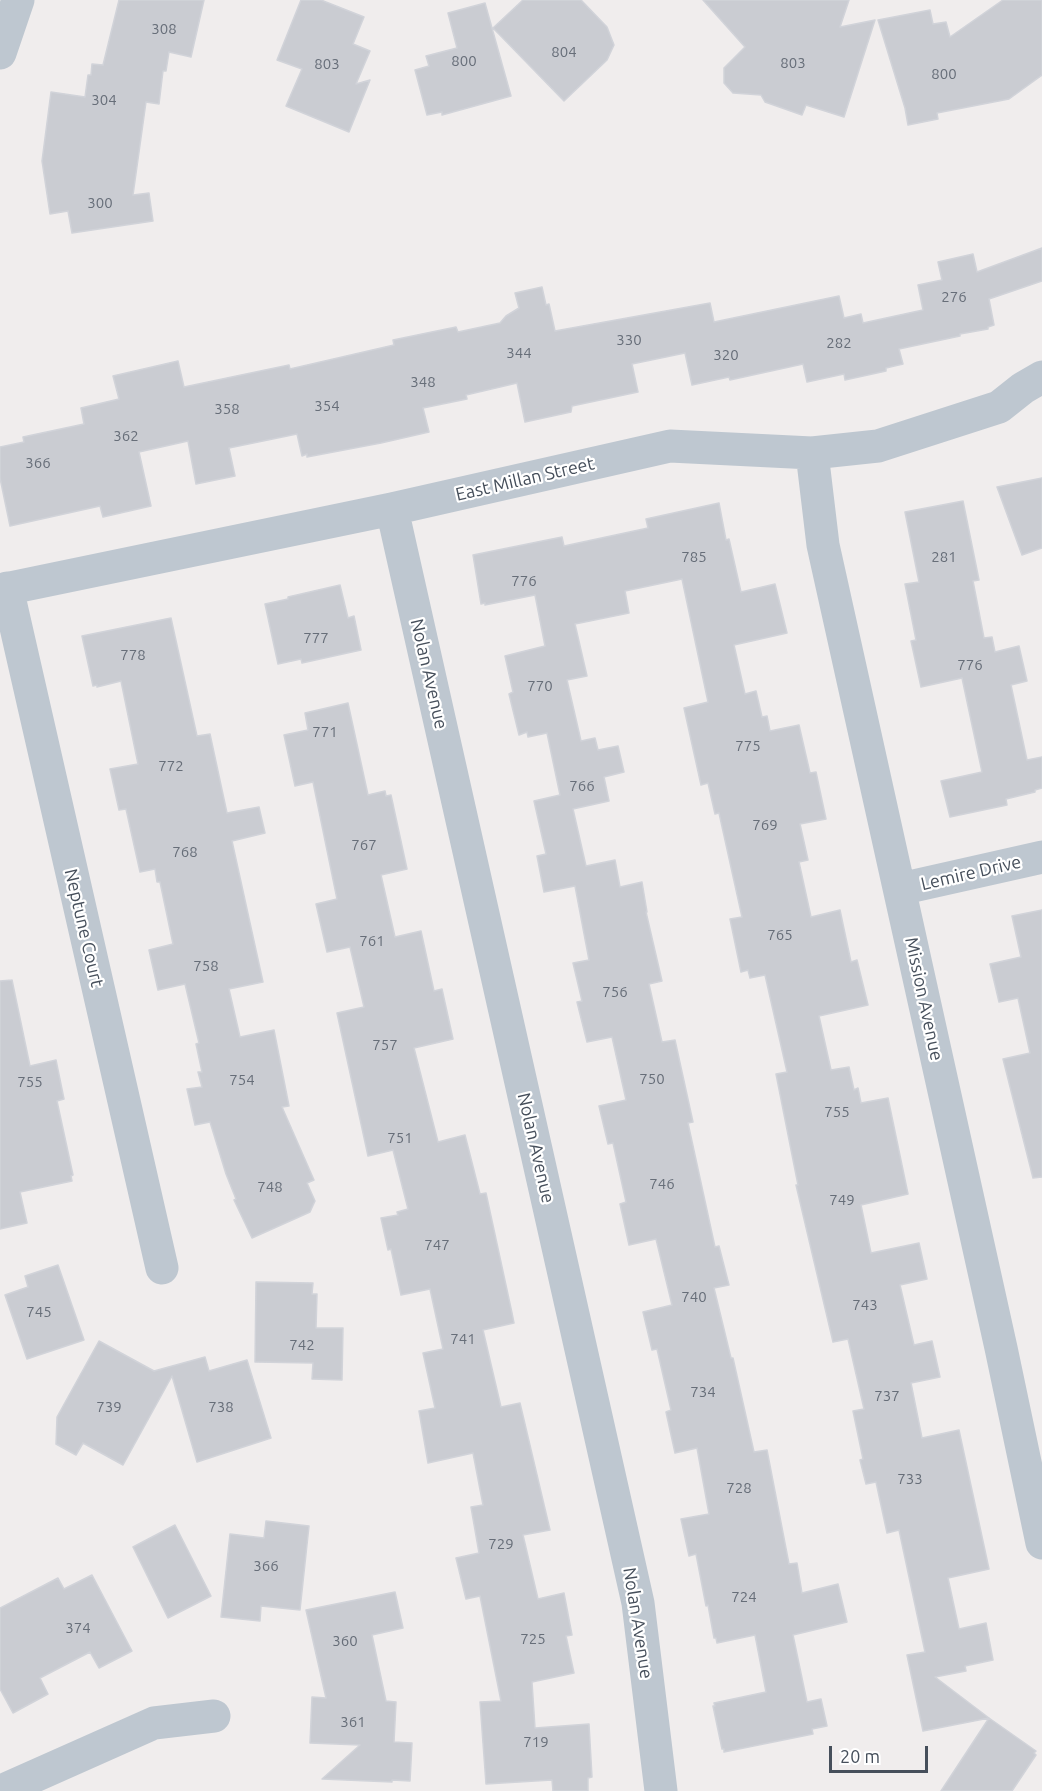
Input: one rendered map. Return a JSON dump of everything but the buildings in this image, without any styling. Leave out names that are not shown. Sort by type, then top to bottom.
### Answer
[{"type":"street","points":[[0,53],[18,0]]},
{"type":"street","name":"East Millan Street","points":[[4,589],[392,509],[670,446],[812,453],[878,446],[999,407],[1023,388],[1042,377]]},
{"type":"street","name":"Mission Avenue","points":[[812,453],[823,545],[1042,1543]]},
{"type":"street","name":"Nolan Avenue","points":[[392,509],[638,1603],[661,1791]]},
{"type":"street","name":"Neptune Court","points":[[4,589],[162,1268]]},
{"type":"street","name":"Lemire Drive","points":[[900,889],[1042,857]]},
{"type":"street","points":[[1,1791],[154,1723],[214,1716]]}]
